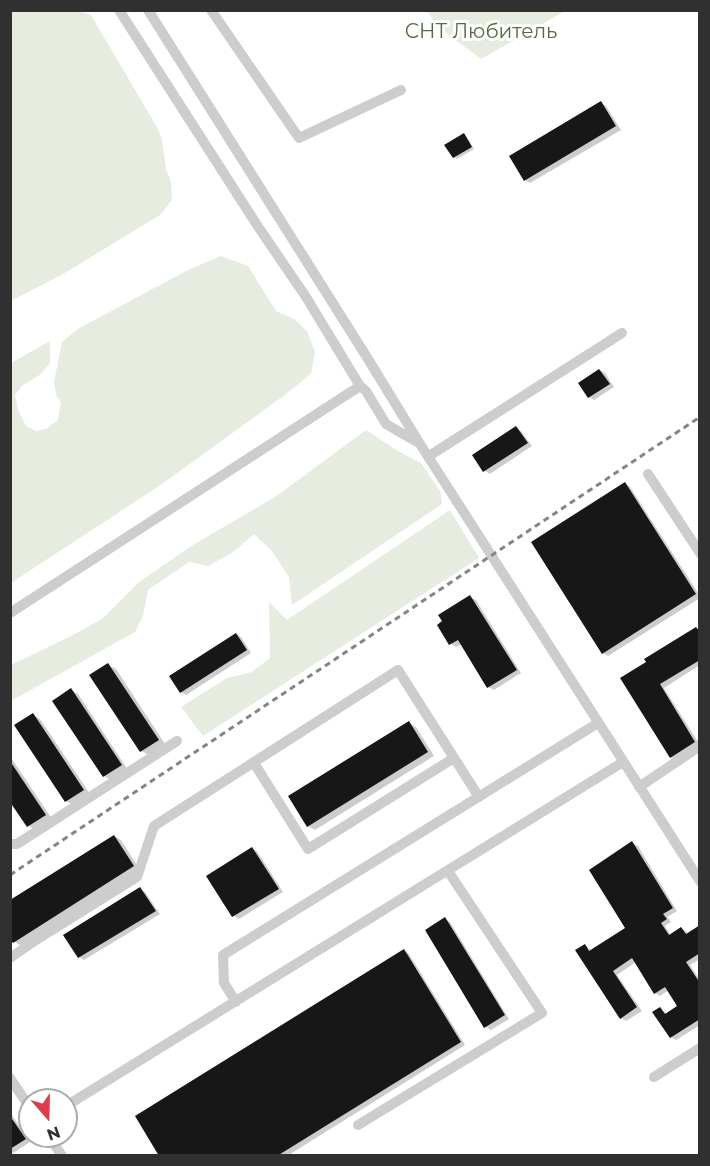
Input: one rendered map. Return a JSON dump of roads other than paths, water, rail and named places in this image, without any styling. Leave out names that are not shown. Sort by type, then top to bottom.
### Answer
[{"type":"lane","points":[[119,10],[386,424],[420,444]]},
{"type":"lane","points":[[148,10],[420,444],[699,881]]},
{"type":"lane","points":[[211,10],[299,138],[401,90]]},
{"type":"lane","points":[[429,456],[622,333]]},
{"type":"lane","points":[[10,613],[360,386]]},
{"type":"lane","points":[[648,474],[699,553]]},
{"type":"lane","points":[[10,958],[137,877],[154,826],[398,670],[479,797]]},
{"type":"lane","points":[[236,1002],[224,983],[224,955],[598,723]]},
{"type":"lane","points":[[10,844],[17,844],[177,741]]},
{"type":"lane","points":[[639,787],[699,746]]},
{"type":"lane","points":[[684,756],[699,756]]},
{"type":"lane","points":[[254,763],[308,849],[454,758]]},
{"type":"lane","points":[[78,1099],[623,762]]},
{"type":"lane","points":[[358,1125],[542,1013],[448,871]]},
{"type":"lane","points":[[654,1077],[699,1048]]},
{"type":"railway","points":[[10,875],[700,417]]},
{"type":"park label","name":"СНТ Любитель","points":[[481,32]]}]
